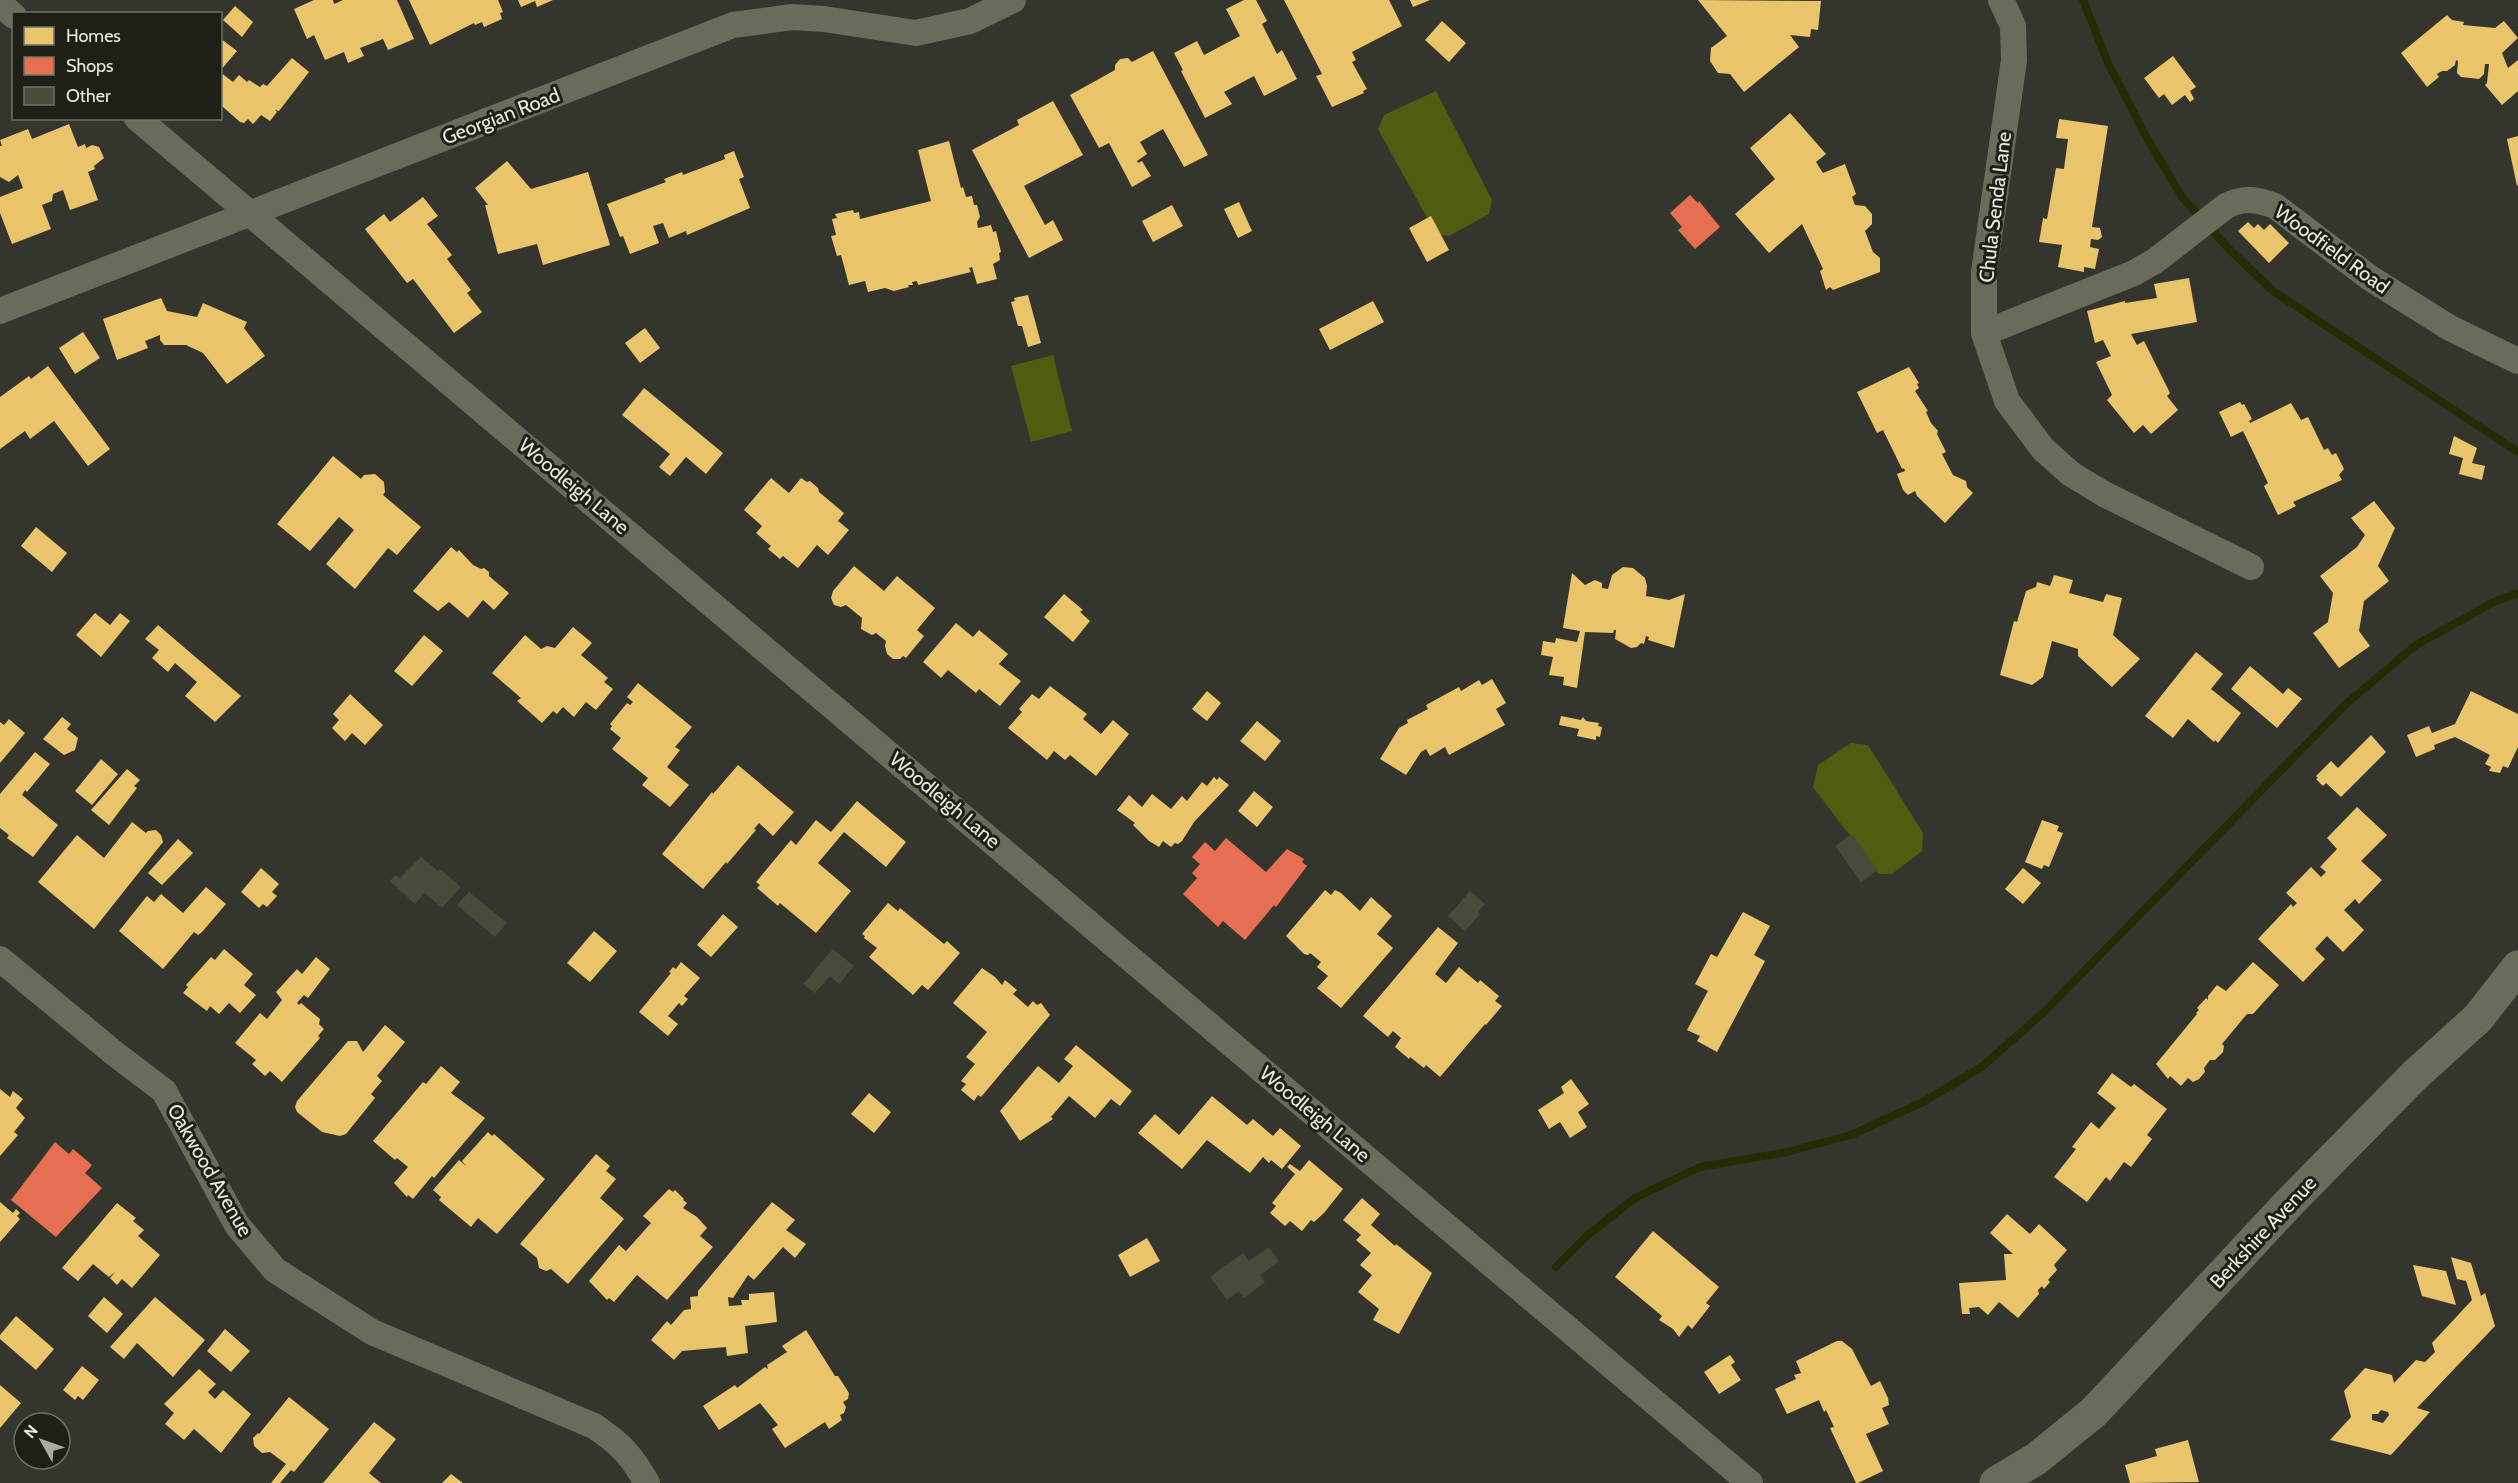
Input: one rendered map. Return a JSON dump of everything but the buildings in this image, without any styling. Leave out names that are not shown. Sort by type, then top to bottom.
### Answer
[{"type":"street","name":"Georgian Road","points":[[0,311],[733,25],[792,17],[824,19],[916,33],[970,21],[1013,0]]},
{"type":"street","name":"Chula Senda Lane","points":[[2001,0],[2013,26],[2014,60],[1984,272],[1984,333],[2007,401],[2043,448],[2071,474],[2103,494],[2251,567]]},
{"type":"street","points":[[0,4],[12,14]]},
{"type":"street","name":"Woodleigh Lane","points":[[139,120],[1750,1483]]},
{"type":"street","name":"Woodfield Road","points":[[1984,333],[2134,273],[2155,261],[2217,213],[2238,200],[2262,201],[2275,206],[2370,279],[2450,328],[2518,361]]},
{"type":"street","name":"Oakwood Avenue","points":[[0,958],[114,1053],[164,1091],[237,1225],[275,1270],[372,1332],[594,1426],[618,1442],[647,1483]]},
{"type":"street","name":"Berkshire Avenue","points":[[1996,1483],[2037,1459],[2094,1412],[2290,1202],[2414,1076],[2478,1018],[2518,967]]},
{"type":"green space","points":[[1436,91],[1492,200],[1489,214],[1449,236],[1436,234],[1378,129],[1384,115]]},
{"type":"green space","points":[[1053,355],[1072,431],[1031,442],[1011,366]]},
{"type":"green space","points":[[1851,743],[1868,745],[1923,833],[1922,851],[1892,874],[1879,874],[1813,787],[1818,765]]},
{"type":"waterway","points":[[2083,0],[2108,63],[2148,140],[2182,197],[2229,249],[2273,291],[2518,452]]},
{"type":"waterway","points":[[1556,1267],[1589,1234],[1635,1198],[1700,1167],[1787,1152],[1851,1135],[1923,1102],[1983,1066],[2045,1011],[2347,703],[2416,645],[2494,602],[2518,593]]}]
